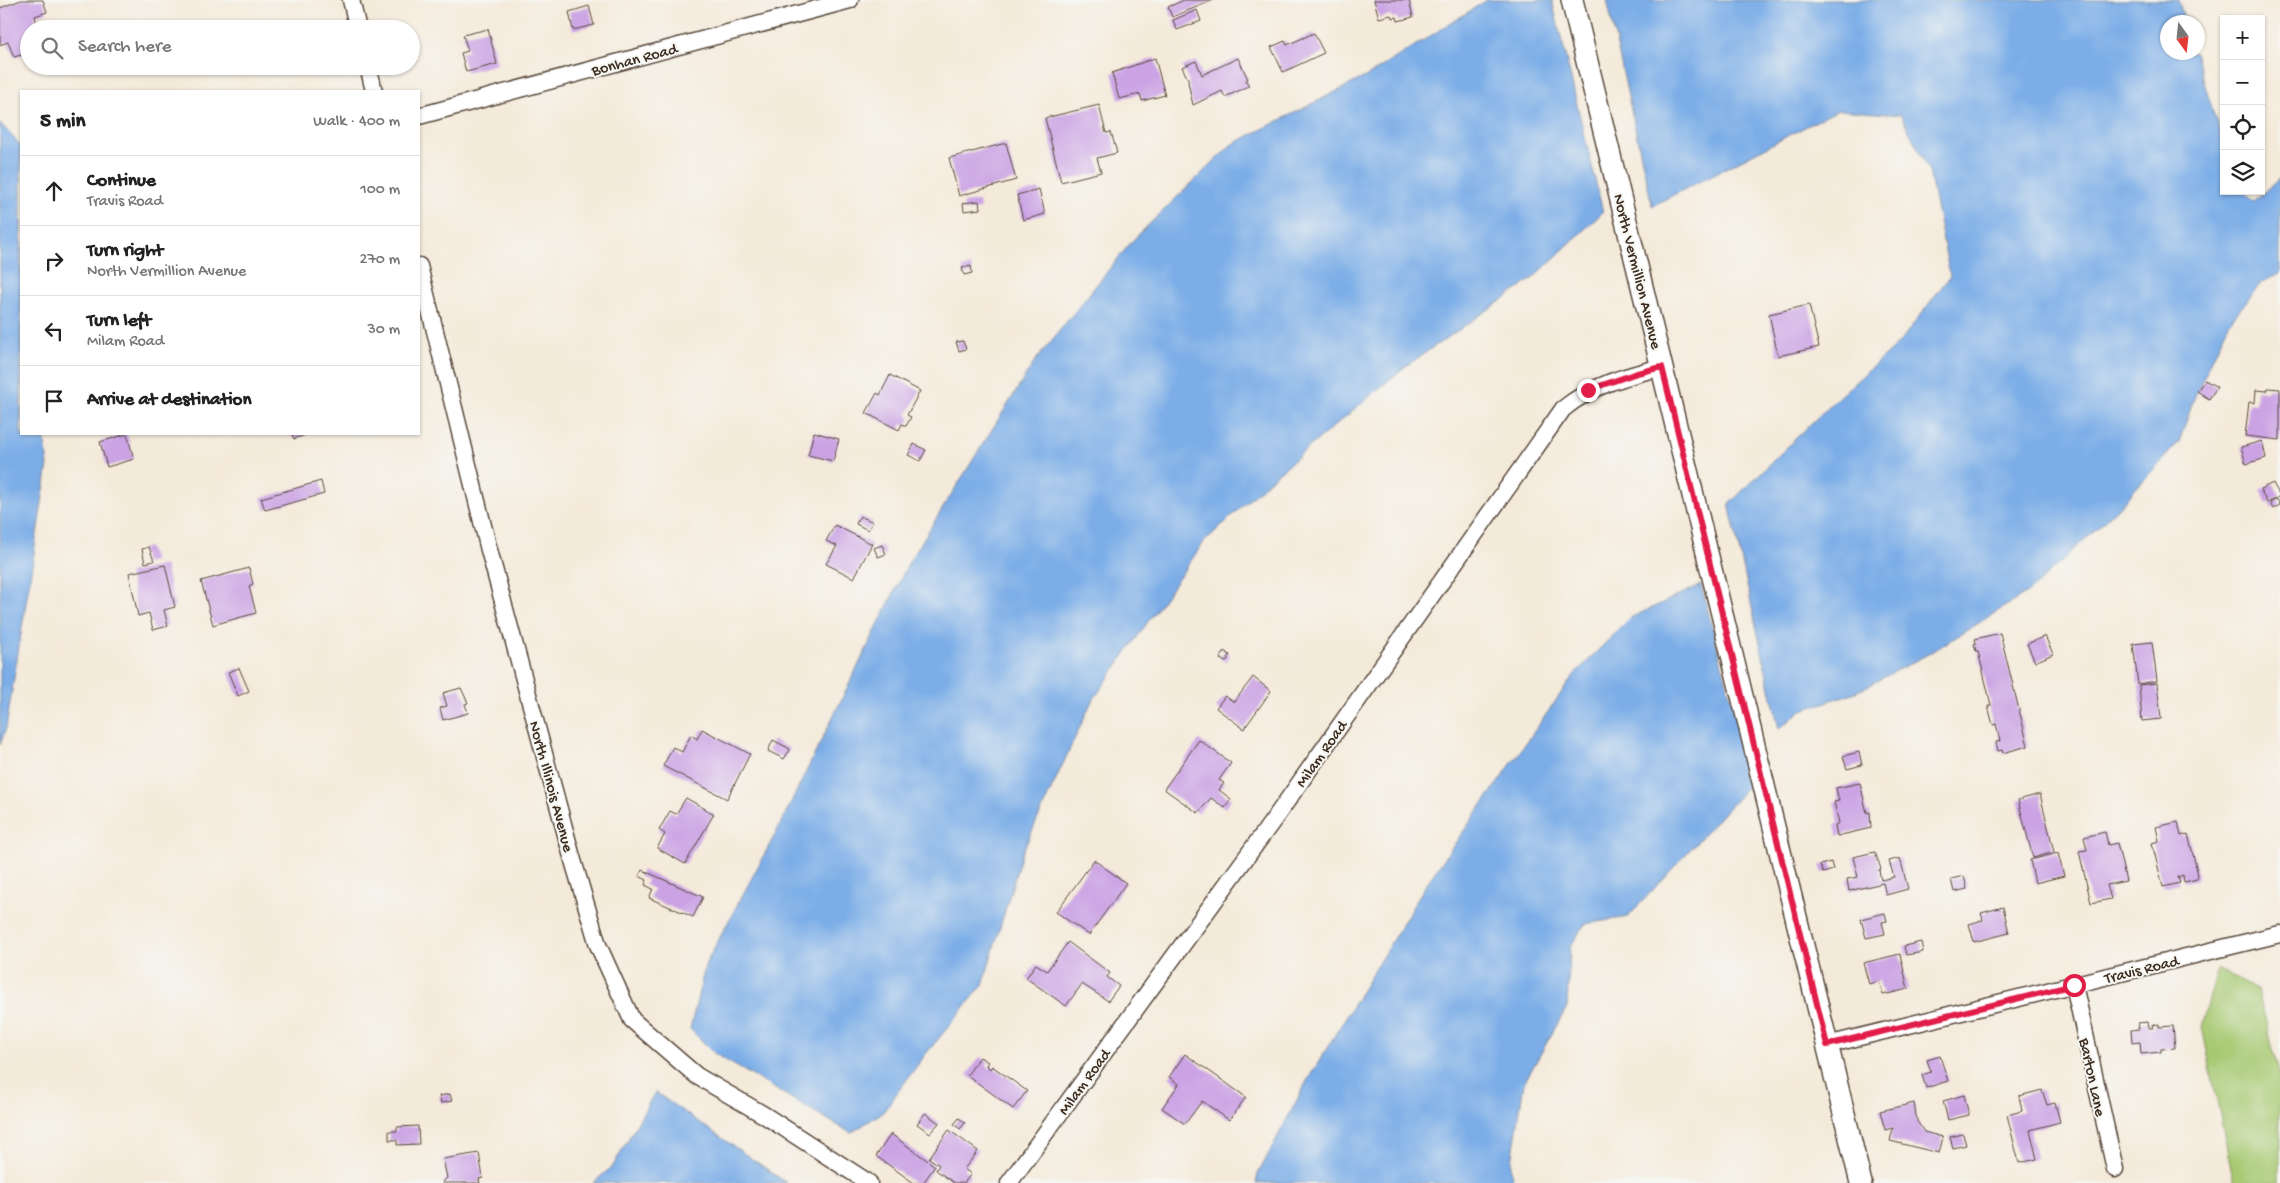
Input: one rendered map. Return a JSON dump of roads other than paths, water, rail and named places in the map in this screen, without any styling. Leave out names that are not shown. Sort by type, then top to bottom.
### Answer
[{"type":"street","points":[[351,0],[356,20]]},
{"type":"street","name":"Bonhan Road","points":[[420,116],[850,0]]},
{"type":"street","name":"North Vermillion Avenue","points":[[1572,0],[1862,1183]]},
{"type":"street","points":[[370,75],[374,90]]},
{"type":"street","name":"North Illinois Avenue","points":[[420,270],[489,550],[572,857],[598,945],[632,1020],[697,1076],[869,1183]]},
{"type":"street","name":"Milam Road","points":[[1009,1183],[1276,815],[1562,408],[1588,390],[1637,373],[1662,367]]},
{"type":"street","name":"Travis Road","points":[[1827,1045],[2280,934]]},
{"type":"street","name":"Barton Lane","points":[[2074,985],[2114,1169]]},
{"type":"water","points":[[1487,0],[1552,0],[1603,212],[1530,281],[1406,366],[1271,479],[1204,542],[1091,703],[1022,853],[983,985],[925,1055],[883,1112],[851,1133],[715,1054],[690,1029],[706,963],[777,831],[909,562],[1035,361],[1132,241],[1231,145],[1367,76]]},
{"type":"water","points":[[1607,0],[2178,0],[2183,15],[2160,15],[2160,60],[2197,60],[2220,134],[2220,195],[2248,195],[2254,201],[2261,195],[2265,195],[2265,191],[2280,178],[2280,274],[2262,282],[2229,323],[2195,396],[2179,442],[2115,511],[2030,591],[1932,652],[1856,692],[1802,710],[1779,729],[1729,504],[1834,401],[1899,343],[1950,276],[1929,171],[1901,115],[1838,110],[1652,206]]},
{"type":"water","points":[[0,123],[20,145],[20,435],[44,435],[48,465],[6,728],[0,745]]},
{"type":"water","points":[[1701,585],[1753,781],[1628,917],[1585,924],[1570,947],[1567,1007],[1524,1083],[1511,1168],[1513,1183],[1256,1183],[1258,1174],[1307,1081],[1427,883],[1574,675],[1630,618]]},
{"type":"water","points":[[655,1092],[787,1183],[593,1183],[613,1166]]}]
